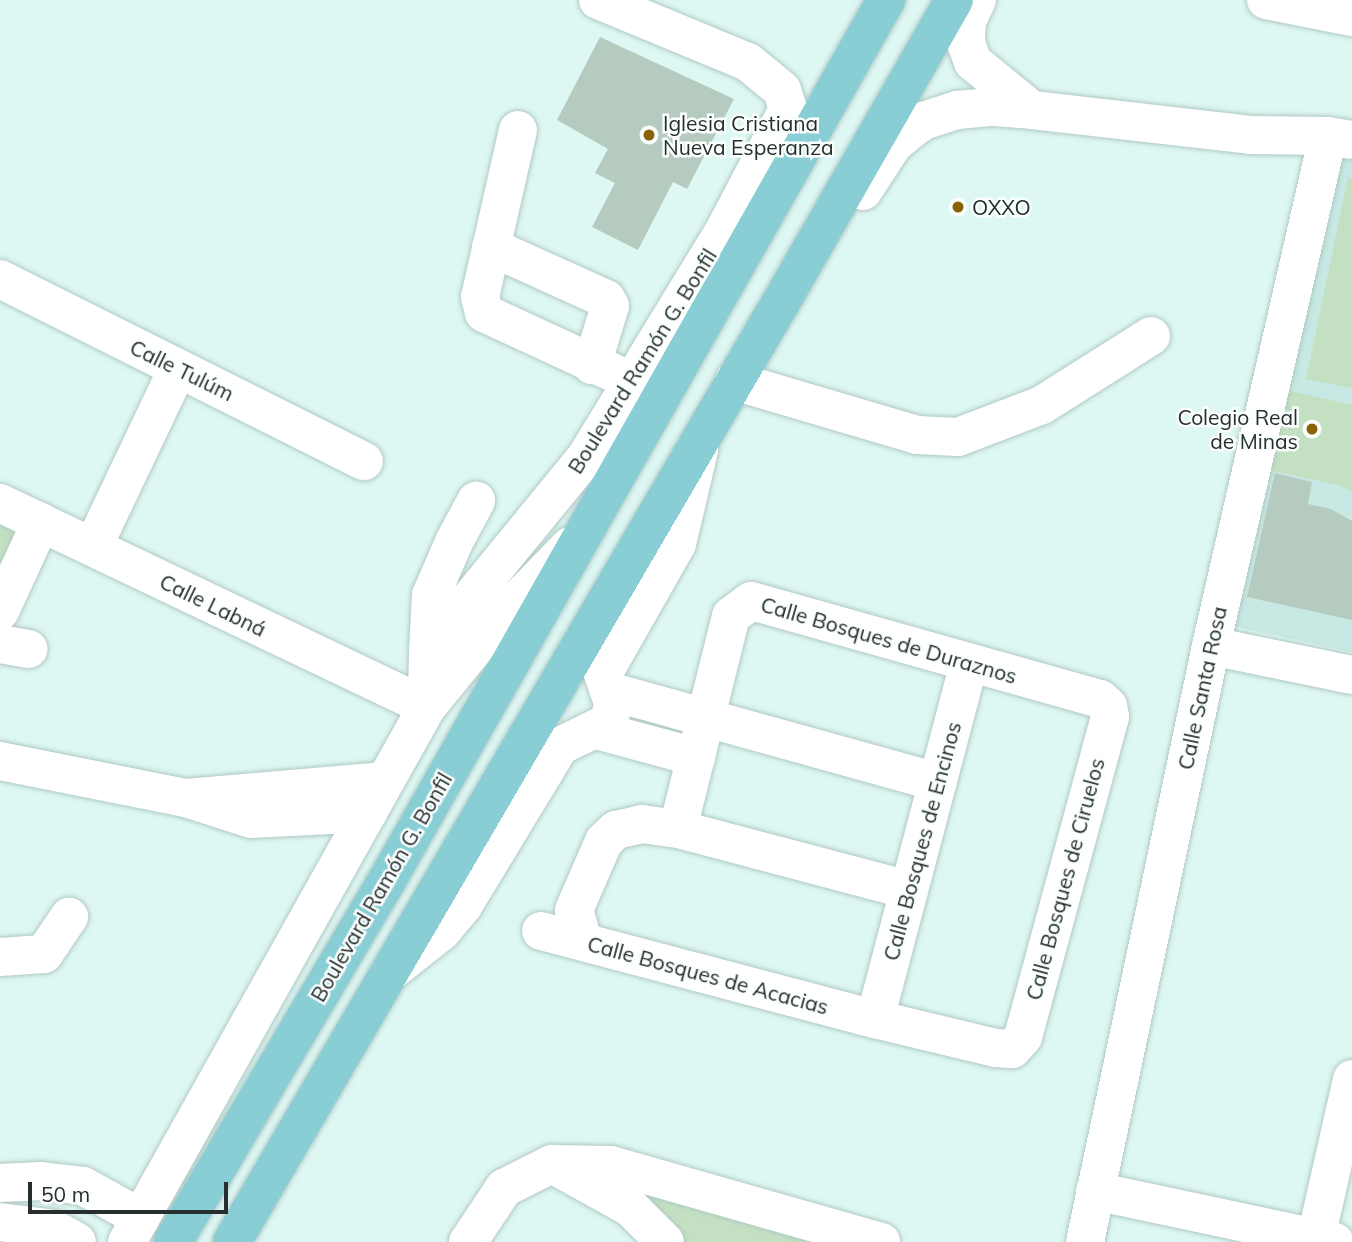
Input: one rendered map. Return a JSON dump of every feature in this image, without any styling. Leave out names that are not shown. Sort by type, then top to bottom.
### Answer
[{"type":"main road","name":"Boulevard Ramón G. Bonfil","points":[[173,1242],[386,882],[886,0]]},
{"type":"main road","points":[[232,1242],[702,438],[954,0]]},
{"type":"street","points":[[598,0],[748,62],[782,90],[793,125],[774,194]]},
{"type":"street","points":[[977,0],[967,21],[966,32],[966,43],[973,62],[1032,110]]},
{"type":"street","points":[[1266,0],[1352,17]]},
{"type":"street","points":[[788,290],[831,240],[893,145],[923,121],[957,110],[993,107],[1254,135],[1340,138]]},
{"type":"street","name":"Boulevard Ramón G. Bonfil","points":[[427,708],[428,650],[586,457],[725,229],[788,109]]},
{"type":"street","points":[[518,130],[480,297],[484,313],[633,382]]},
{"type":"street","points":[[1254,135],[1291,150],[1310,165],[1318,180]]},
{"type":"street","name":"Calle Santa Rosa","points":[[1086,1242],[1211,646],[1318,180],[1340,138]]},
{"type":"street","points":[[491,247],[606,299],[610,306],[592,365]]},
{"type":"street","name":"Calle Tulúm","points":[[0,279],[364,461]]},
{"type":"street","points":[[734,381],[917,435],[958,437],[1042,404],[1151,336]]},
{"type":"street","points":[[93,547],[178,368]]},
{"type":"street","points":[[702,438],[677,544],[603,674],[624,695],[938,782]]},
{"type":"street","points":[[428,650],[431,596],[454,542],[476,501]]},
{"type":"street","name":"Calle Labná","points":[[0,503],[427,708]]},
{"type":"street","points":[[0,611],[41,522]]},
{"type":"street","name":"Boulevard Ramón G. Bonfil","points":[[134,1230],[427,708],[495,622],[586,530]]},
{"type":"street","name":"Calle Bosques de Duraznos","points":[[696,757],[731,616],[751,601],[1100,699],[1108,706]]},
{"type":"street","points":[[1211,646],[1352,676]]},
{"type":"street","name":"Calle Bosques de Encinos","points":[[875,1019],[969,663]]},
{"type":"street","points":[[608,733],[607,723],[614,706],[624,695]]},
{"type":"street","name":"Calle Bosques de Ciruelos","points":[[1012,1049],[1023,1037],[1110,717],[1108,706]]},
{"type":"street","points":[[384,978],[442,931],[463,906],[560,746],[608,733],[696,757],[678,829]]},
{"type":"street","points":[[0,761],[186,798],[377,797]]},
{"type":"street","points":[[583,941],[574,910],[604,841],[617,830],[642,824],[678,829],[909,890]]},
{"type":"street","points":[[1,959],[44,954],[69,917]]},
{"type":"street","name":"Calle Bosques de Acacias","points":[[541,931],[875,1019],[996,1048],[1012,1049]]},
{"type":"street","points":[[1095,1191],[1325,1240],[1352,1079]]},
{"type":"street","points":[[552,1164],[631,1208],[665,1242]]},
{"type":"street","points":[[468,1242],[504,1188],[552,1164],[611,1165],[881,1242]]},
{"type":"street","points":[[78,1242],[54,1229],[4,1222],[4,1182],[41,1181],[83,1186],[134,1230]]},
{"type":"shaded area","name":"Colegio Real de Minas","points":[[1336,155],[1352,159],[1352,652],[1227,625]]},
{"type":"green space","points":[[1348,178],[1352,179],[1352,388],[1306,379]]},
{"type":"green space","points":[[1282,389],[1352,405],[1352,491],[1338,485],[1263,469]]},
{"type":"green space","points":[[0,519],[25,532],[0,583]]},
{"type":"green space","points":[[610,1167],[888,1242],[669,1242]]},
{"type":"building","name":"Iglesia Cristiana Nueva Esperanza","points":[[600,37],[734,99],[687,189],[673,182],[638,250],[592,227],[615,183],[595,173],[608,149],[557,120]]},
{"type":"building","points":[[1275,473],[1312,482],[1308,504],[1331,509],[1352,521],[1352,620],[1247,597]]},
{"type":"place","name":"Iglesia Cristiana Nueva Esperanza","points":[[649,135]]},
{"type":"place","name":"OXXO","points":[[958,207]]},
{"type":"place","name":"Colegio Real de Minas","points":[[1312,429]]}]
